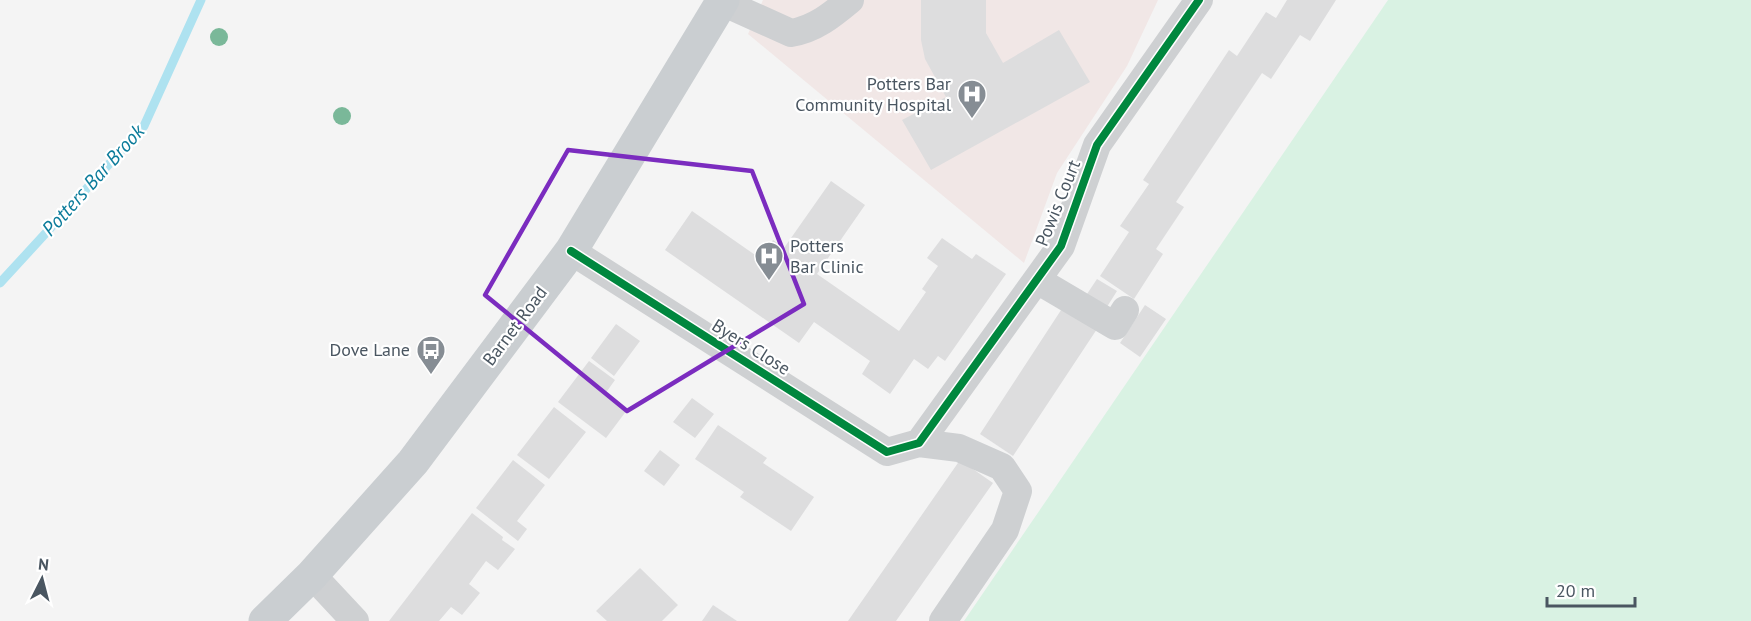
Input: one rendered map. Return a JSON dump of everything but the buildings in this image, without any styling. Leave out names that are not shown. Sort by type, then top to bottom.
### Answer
[{"type":"main road","name":"Barnet Road","points":[[265,621],[312,575],[413,462],[572,251],[723,1]]},
{"type":"street","points":[[723,1],[791,33],[826,20],[850,0]]},
{"type":"street","name":"Powis Court","points":[[919,443],[1061,246],[1097,145],[1199,0]]},
{"type":"street","name":"Byers Close","points":[[572,251],[887,452],[919,443]]},
{"type":"street","points":[[1037,280],[1115,326],[1125,310]]},
{"type":"street","points":[[919,443],[960,448],[1002,467],[1018,491],[1005,530],[943,621]]},
{"type":"street","points":[[312,575],[355,621]]},
{"type":"highlighted area","points":[[568,150],[752,171],[804,304],[627,411],[485,295]]},
{"type":"shaded area","name":"Potters Bar Community Hospital","points":[[763,0],[1158,0],[1127,66],[1057,173],[1024,263],[748,34]]},
{"type":"green space","points":[[1388,0],[1751,0],[1751,621],[964,621]]},
{"type":"waterway","name":"Potters Bar Brook","points":[[0,283],[144,126],[201,0]]},
{"type":"cycle path","points":[[571,251],[887,452],[919,443],[1061,246],[1097,145],[1199,0]]},
{"type":"place","name":"Potters Bar Community Hospital","points":[[972,120]]},
{"type":"place","name":"Potters Bar Clinic","points":[[769,282]]},
{"type":"place","name":"Dove Lane","points":[[431,376]]}]
